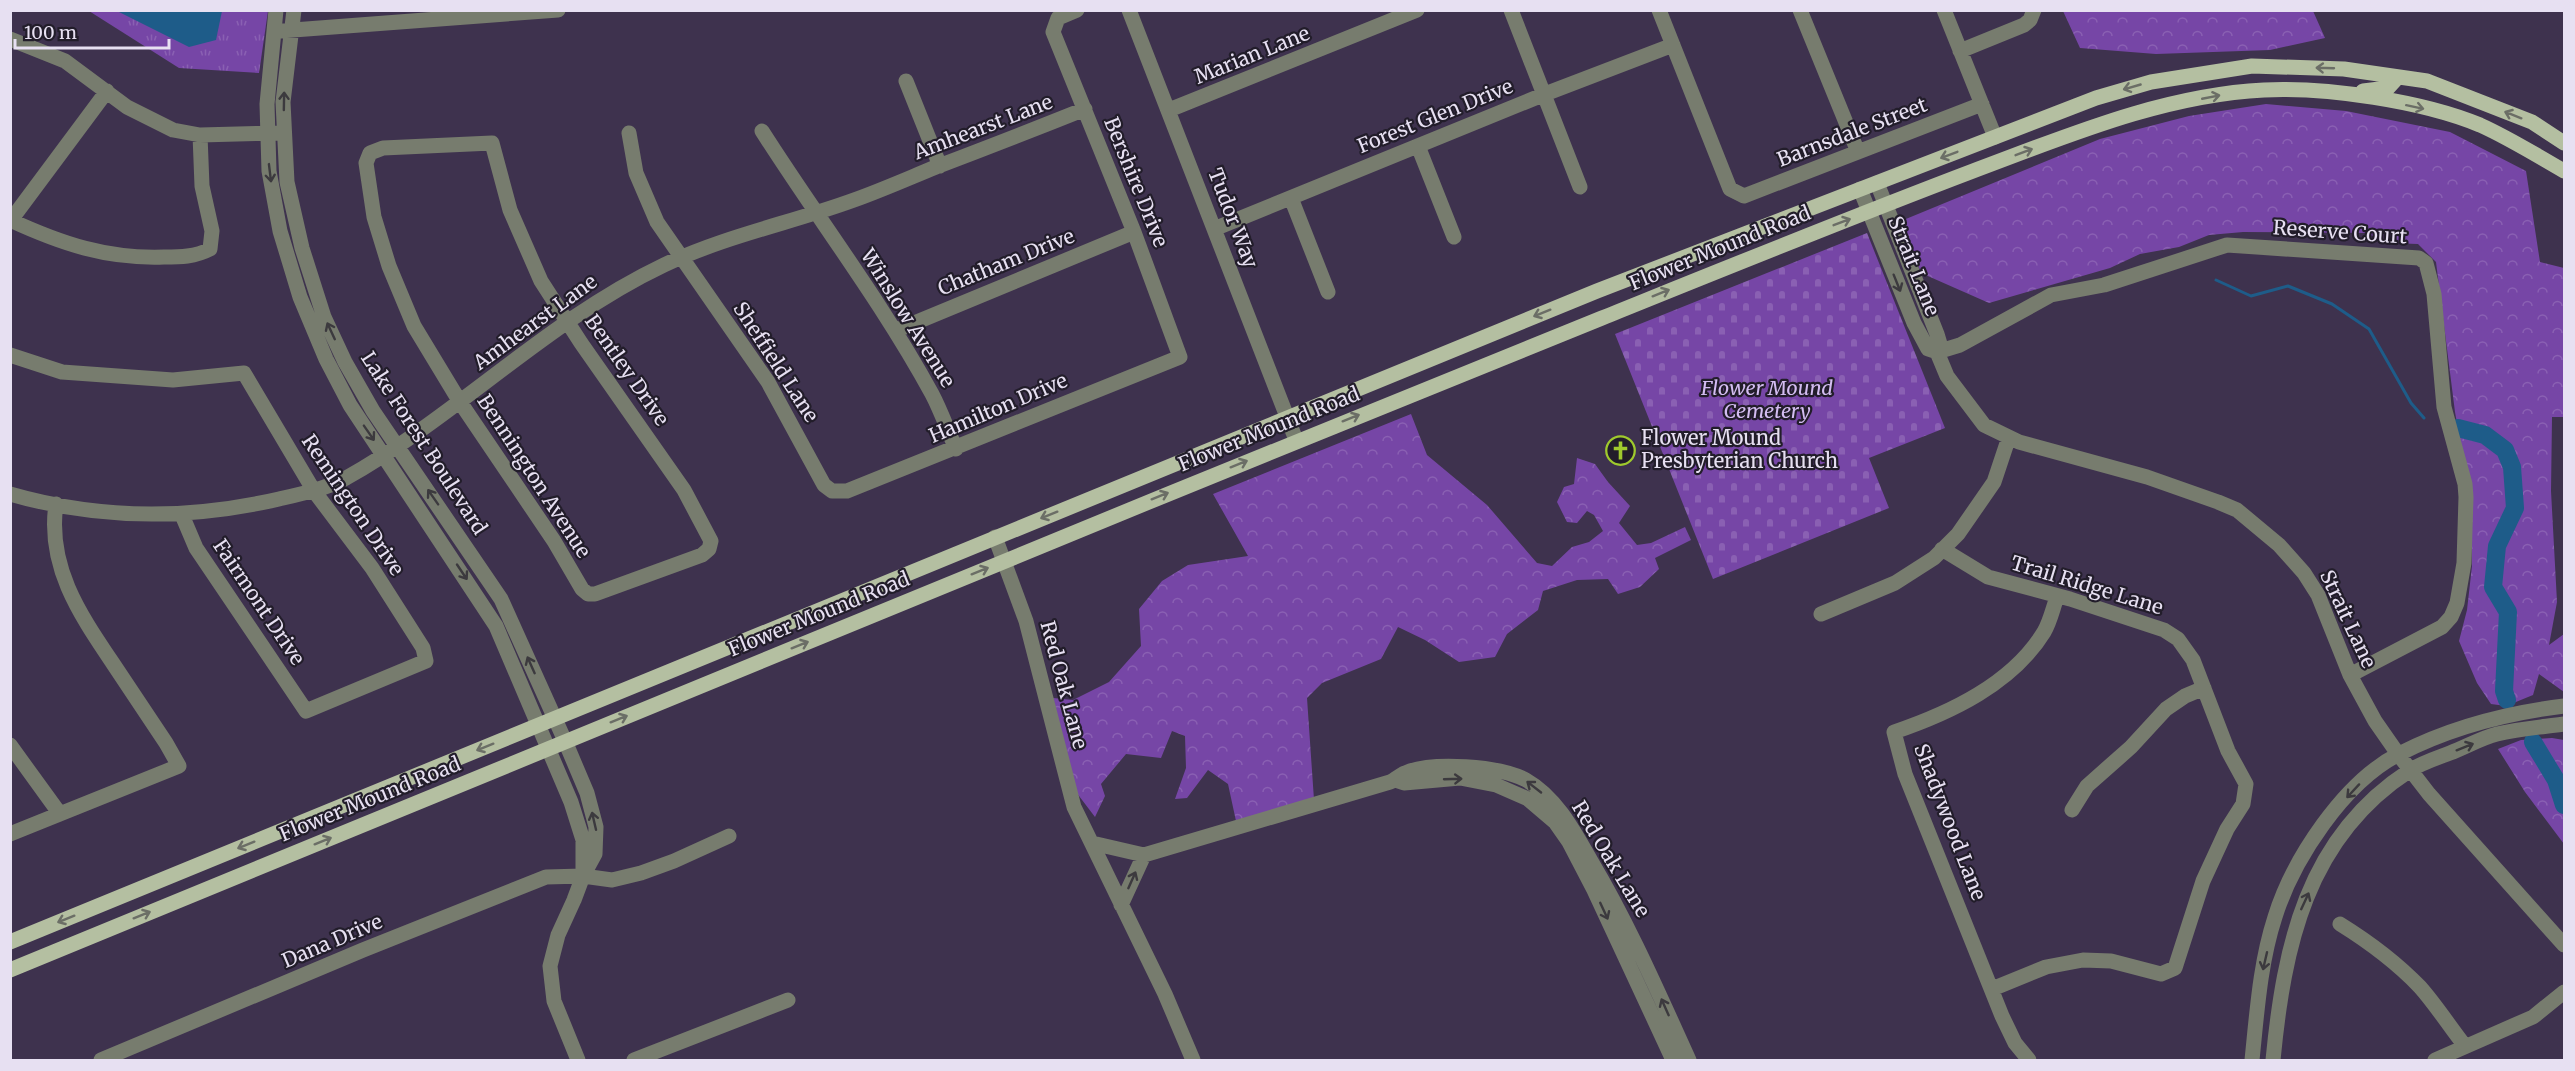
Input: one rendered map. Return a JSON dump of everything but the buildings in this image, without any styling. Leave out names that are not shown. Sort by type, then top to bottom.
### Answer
[{"type":"main road","name":"Flower Mound Road","points":[[10,942],[1596,291],[2096,98],[2151,82],[2252,66],[2344,69],[2427,81],[2521,118],[2565,143]]},
{"type":"main road","points":[[2336,92],[2388,88],[2398,77]]},
{"type":"main road","name":"Flower Mound Road","points":[[10,970],[1296,440],[2053,140],[2159,106],[2263,90],[2336,92],[2438,111],[2464,119],[2516,142],[2565,171]]},
{"type":"main road","points":[[1596,291],[1607,316]]},
{"type":"street","name":"Lake Forest Boulevard","points":[[276,10],[268,86],[269,171],[275,207],[300,297],[338,384],[496,626],[571,802],[583,840],[582,876]]},
{"type":"street","name":"Lake Forest Boulevard","points":[[294,10],[285,74],[284,132],[287,182],[297,231],[315,292],[345,362],[397,445],[492,582],[587,792],[596,827],[596,854],[582,876],[558,935],[550,966],[554,1001],[578,1060]]},
{"type":"street","points":[[273,31],[290,32],[402,16],[558,10]]},
{"type":"street","name":"Bershire Drive","points":[[1077,10],[1058,18],[1053,32],[1134,232],[1180,357]]},
{"type":"street","name":"Tudor Way","points":[[1129,10],[1296,440]]},
{"type":"street","name":"Marian Lane","points":[[1169,110],[1417,10]]},
{"type":"street","points":[[1511,10],[1580,187]]},
{"type":"street","points":[[1659,10],[1673,45]]},
{"type":"street","points":[[1800,10],[1858,152]]},
{"type":"street","points":[[1944,10],[1995,137]]},
{"type":"street","points":[[1960,51],[2024,25],[2030,20],[2034,10]]},
{"type":"street","points":[[10,39],[65,61],[127,107],[151,121],[184,133],[200,135],[284,132]]},
{"type":"street","name":"Forest Glen Drive","points":[[1214,229],[1545,94],[1673,45]]},
{"type":"street","name":"Barnsdale Street","points":[[1673,45],[1730,189],[1744,196],[1982,104]]},
{"type":"street","points":[[906,81],[940,166]]},
{"type":"street","points":[[107,91],[11,220],[63,243],[111,255],[141,258],[192,256],[203,253],[210,249],[212,231],[202,186],[200,135]]},
{"type":"street","name":"Amhearst Lane","points":[[10,494],[106,513],[182,515],[254,505],[314,491],[344,478],[397,445],[460,402],[567,321],[609,294],[681,257],[751,231],[855,200],[1085,109]]},
{"type":"street","name":"Winslow Avenue","points":[[762,131],[894,331],[934,397],[956,449]]},
{"type":"street","name":"Sheffield Lane","points":[[629,133],[640,186],[657,222],[768,382],[824,485],[832,491]]},
{"type":"street","name":"Bennington Avenue","points":[[492,143],[383,148],[370,153],[366,162],[374,217],[389,266],[414,326],[460,402],[554,541],[582,589]]},
{"type":"street","name":"Bentley Drive","points":[[492,143],[510,210],[528,256],[567,321],[684,490],[711,540],[709,549],[702,555],[595,594],[588,594],[582,589]]},
{"type":"street","points":[[1418,146],[1454,237]]},
{"type":"street","name":"Strait Lane","points":[[1877,183],[1937,334],[1940,344],[1937,352],[1947,376],[1974,414],[1984,425],[2009,437],[2179,487],[2237,510],[2279,544],[2304,573],[2318,595],[2349,675],[2375,721],[2398,754],[2429,794],[2565,945]]},
{"type":"street","name":"Strait Lane","points":[[1860,189],[1914,323],[1928,349],[1937,352]]},
{"type":"street","points":[[1291,198],[1328,292]]},
{"type":"street","name":"Chatham Drive","points":[[894,331],[1134,232]]},
{"type":"street","name":"Reserve Court","points":[[1937,352],[1969,340],[2051,295],[2104,285],[2228,245],[2419,258],[2426,263],[2434,294],[2444,407],[2466,490],[2464,563],[2457,603],[2451,616],[2442,627],[2349,675]]},
{"type":"street","name":"Remington Drive","points":[[10,355],[62,372],[173,380],[244,373],[314,491],[372,568],[423,648],[426,661],[306,711]]},
{"type":"street","name":"Hamilton Drive","points":[[832,491],[847,491],[1180,357]]},
{"type":"street","points":[[1821,614],[1895,583],[1934,558],[1958,534],[1994,482],[2009,437]]},
{"type":"street","points":[[10,834],[179,766],[78,611],[63,577],[53,524],[56,504]]},
{"type":"street","name":"Fairmont Drive","points":[[182,515],[196,548],[306,711]]},
{"type":"street","name":"Red Oak Lane","points":[[995,537],[1005,560],[1033,647],[1074,807],[1165,994],[1193,1060]]},
{"type":"street","name":"Trail Ridge Lane","points":[[1942,549],[1988,577],[2070,599],[2164,630],[2186,647],[2228,751],[2246,784],[2243,804],[2227,829],[2203,882],[2175,969],[2161,974],[2111,961],[2083,960],[2046,967],[1992,989]]},
{"type":"street","name":"Shadywood Lane","points":[[2029,1060],[2015,1043],[1992,989],[1905,774],[1894,732],[1954,708],[2001,677],[2028,654],[2045,630],[2057,597]]},
{"type":"street","points":[[2072,810],[2087,786],[2132,747],[2166,709],[2185,696],[2204,688]]},
{"type":"street","points":[[2252,1060],[2260,982],[2275,916],[2296,868],[2320,829],[2356,787],[2398,754],[2472,724],[2565,706]]},
{"type":"street","points":[[2273,1060],[2279,1000],[2300,912],[2325,857],[2360,813],[2386,787],[2410,769],[2495,735],[2565,724]]},
{"type":"street","points":[[10,745],[60,814]]},
{"type":"street","name":"Red Oak Lane","points":[[1092,843],[1143,855],[1395,780],[1405,772],[1469,766],[1515,776],[1526,780],[1546,796],[1573,830],[1639,948],[1689,1060]]},
{"type":"street","name":"Red Oak Lane","points":[[1395,780],[1404,783],[1460,778],[1496,785],[1528,799],[1556,822],[1594,890],[1673,1060]]},
{"type":"street","name":"Dana Drive","points":[[101,1060],[363,950],[546,877],[582,876],[612,880],[640,873],[729,836]]},
{"type":"street","points":[[1121,905],[1143,855]]},
{"type":"street","points":[[2340,924],[2396,964],[2421,988],[2465,1046]]},
{"type":"street","points":[[2435,1060],[2533,1017],[2565,992]]},
{"type":"street","points":[[634,1060],[788,1000]]},
{"type":"green space","points":[[89,11],[268,11],[259,73],[179,68]]},
{"type":"green space","points":[[2063,11],[2313,11],[2325,38],[2270,50],[2156,54],[2080,48]]},
{"type":"green space","points":[[2266,104],[2346,111],[2450,132],[2526,171],[2540,262],[2564,268],[2564,417],[2552,417],[2551,491],[2557,602],[2549,645],[2564,634],[2564,692],[2539,674],[2533,695],[2506,706],[2491,704],[2477,683],[2459,641],[2467,610],[2472,566],[2472,505],[2455,412],[2436,262],[2418,244],[2391,243],[2365,233],[2243,232],[2209,235],[2179,247],[2140,254],[2110,268],[1989,303],[1921,273],[1901,221],[2100,139],[2189,116]]},
{"type":"green space","name":"Flower Mound Cemetery","points":[[1867,233],[1945,428],[1869,458],[1889,508],[1713,579],[1615,334]]},
{"type":"green space","points":[[1411,414],[1427,455],[1487,505],[1537,563],[1552,566],[1572,547],[1589,542],[1603,531],[1594,515],[1587,511],[1577,523],[1567,522],[1557,502],[1564,487],[1574,484],[1577,458],[1595,464],[1630,506],[1619,523],[1637,545],[1651,543],[1685,527],[1691,540],[1655,558],[1659,569],[1640,587],[1618,594],[1608,579],[1577,580],[1543,591],[1538,610],[1507,634],[1495,657],[1459,662],[1425,640],[1398,627],[1381,659],[1322,683],[1307,698],[1314,800],[1236,821],[1228,784],[1208,770],[1187,798],[1175,799],[1186,768],[1185,736],[1172,731],[1161,758],[1126,754],[1101,784],[1105,796],[1095,817],[1076,792],[1053,698],[1073,700],[1109,682],[1141,646],[1139,609],[1162,581],[1188,565],[1248,556],[1213,494]]},
{"type":"green space","points":[[2552,738],[2564,740],[2564,844],[2525,792],[2498,749],[2521,740]]},
{"type":"water","points":[[117,11],[222,11],[216,40],[189,47]]},
{"type":"waterway","points":[[2216,280],[2251,296],[2288,286],[2332,304],[2369,329],[2411,403],[2424,418]]},
{"type":"waterway","points":[[2458,428],[2485,435],[2505,450],[2512,467],[2515,508],[2497,546],[2493,587],[2508,612],[2504,691],[2507,700]]},
{"type":"waterway","points":[[2533,742],[2556,780],[2564,805]]},
{"type":"place","name":"Flower Mound Presbyterian Church","points":[[1620,450]]}]
